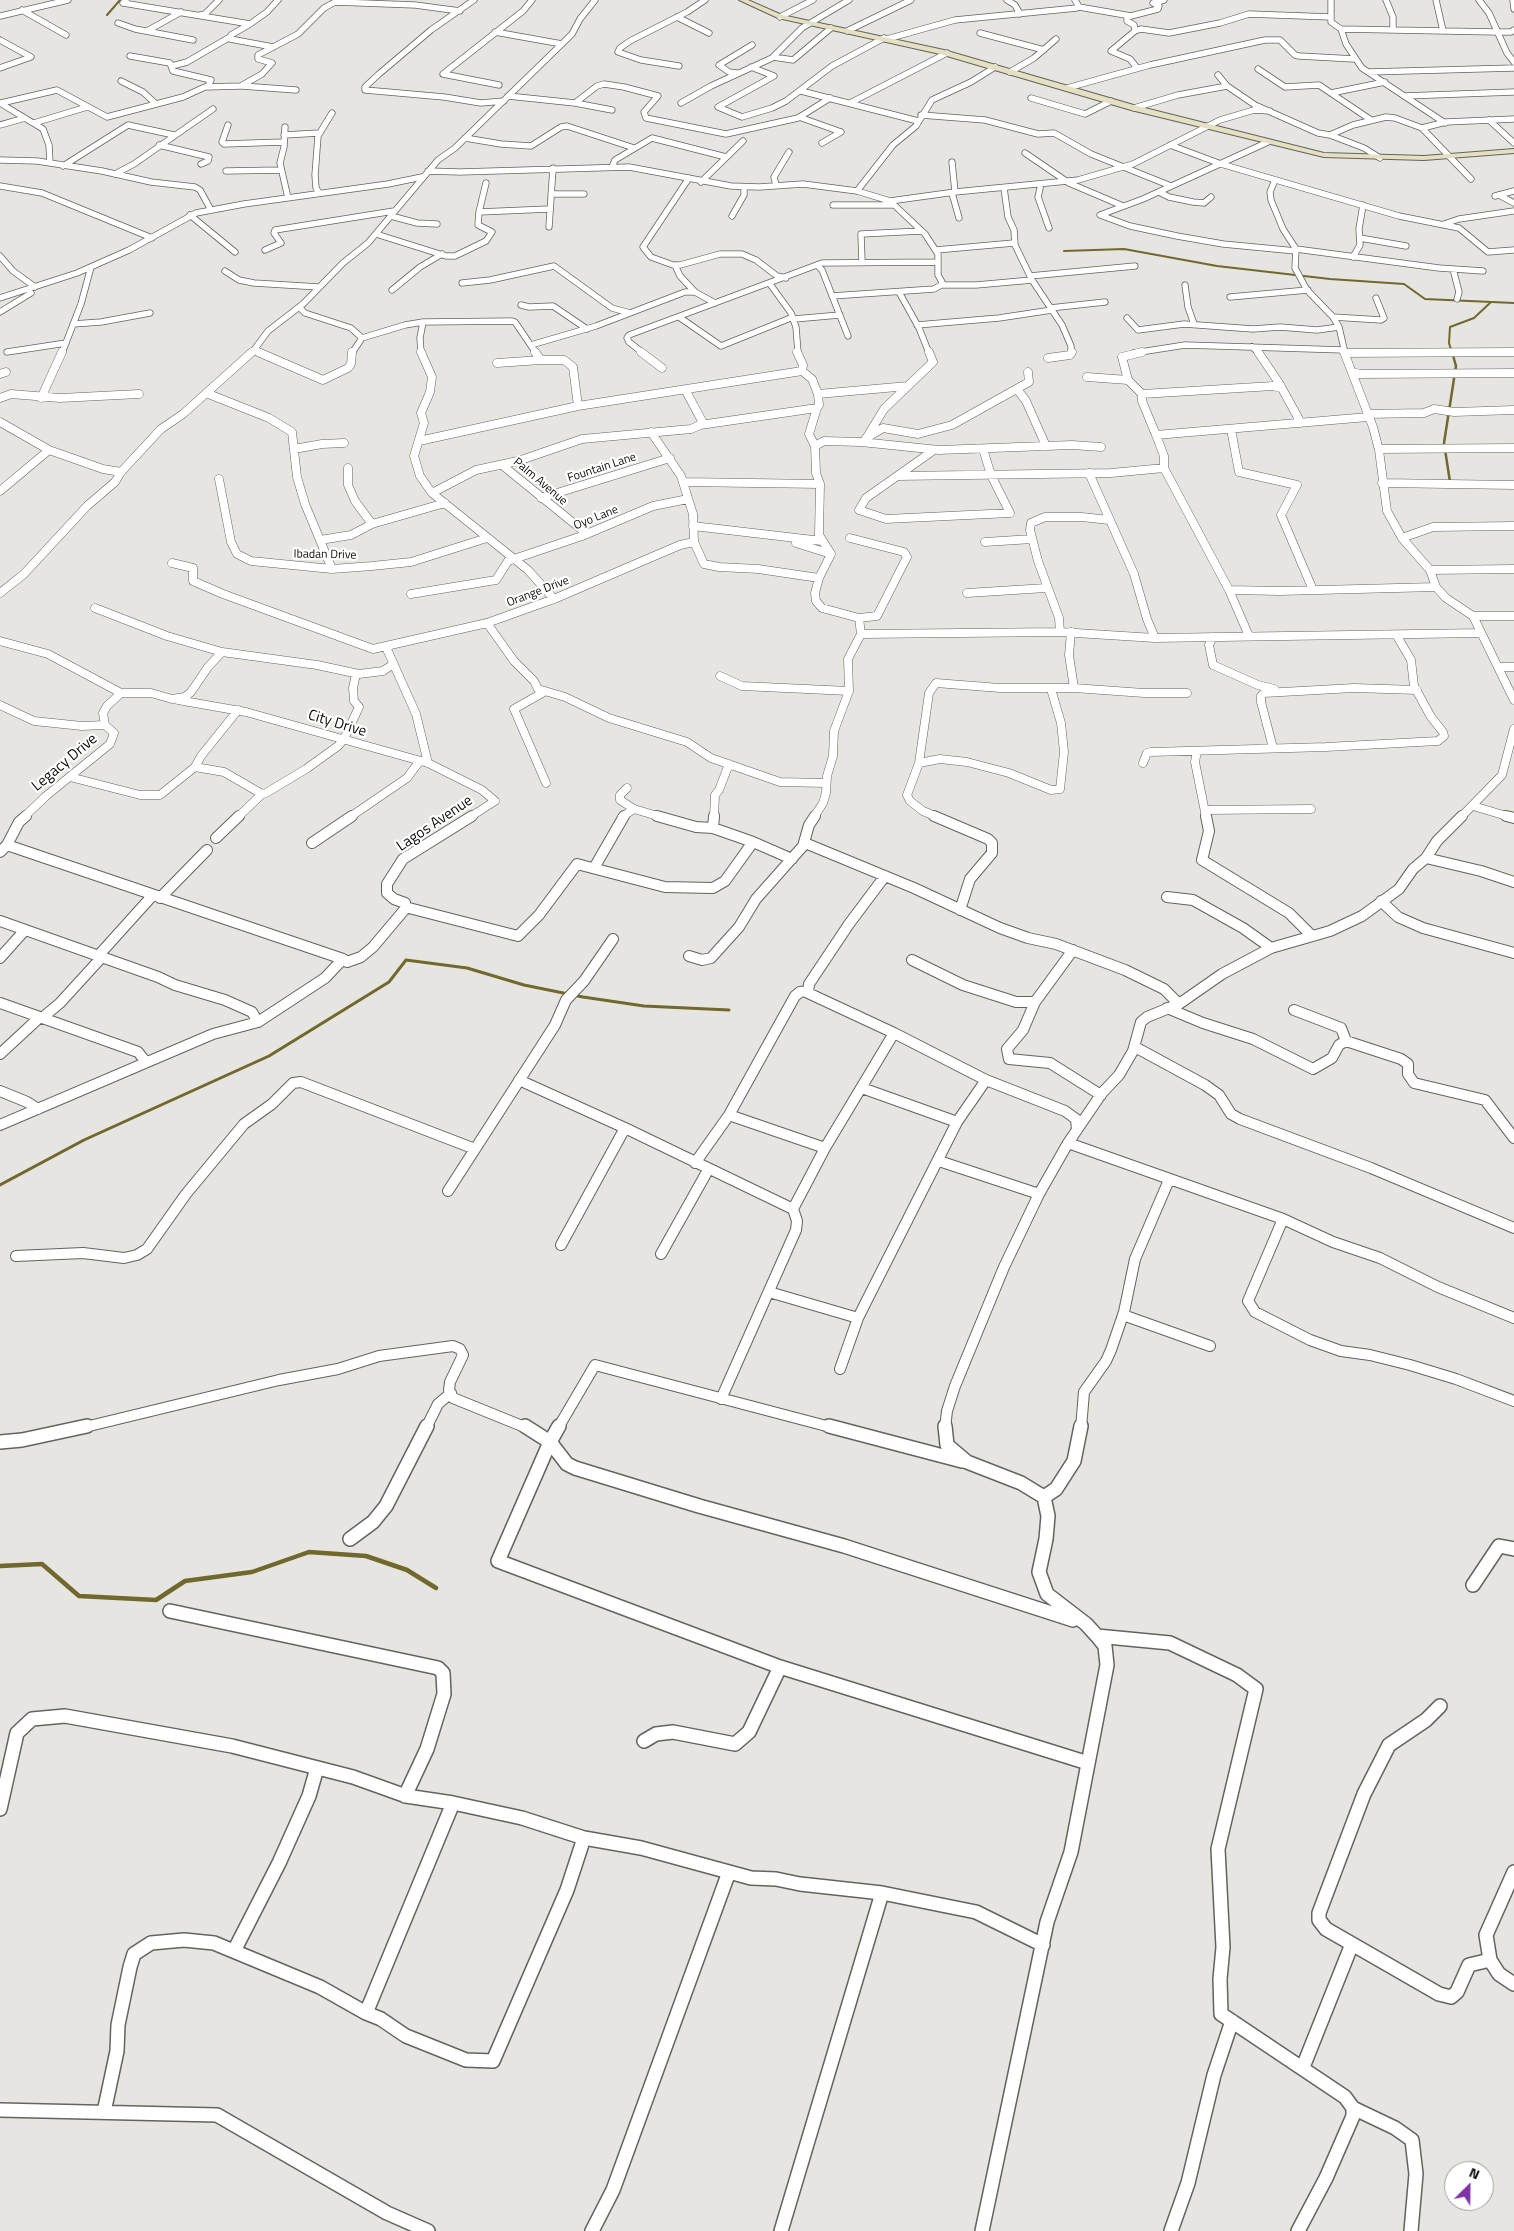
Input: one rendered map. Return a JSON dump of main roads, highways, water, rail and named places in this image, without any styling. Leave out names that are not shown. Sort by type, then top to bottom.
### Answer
[{"type":"waterway","points":[[107,15],[120,0]]},
{"type":"waterway","points":[[1064,251],[1124,249],[1217,266],[1330,279],[1404,284],[1425,299],[1514,303]]},
{"type":"waterway","points":[[1452,353],[1449,343],[1450,327],[1474,318],[1491,302]]},
{"type":"waterway","points":[[1450,482],[1444,443],[1456,366],[1452,352]]},
{"type":"waterway","points":[[0,1185],[84,1140],[269,1056],[389,982],[406,960],[467,968],[524,985],[583,997],[644,1006],[729,1010]]},
{"type":"waterway","points":[[0,1566],[42,1564],[79,1596],[156,1600],[185,1581],[252,1572],[309,1552],[366,1556],[407,1570],[436,1588]]}]
